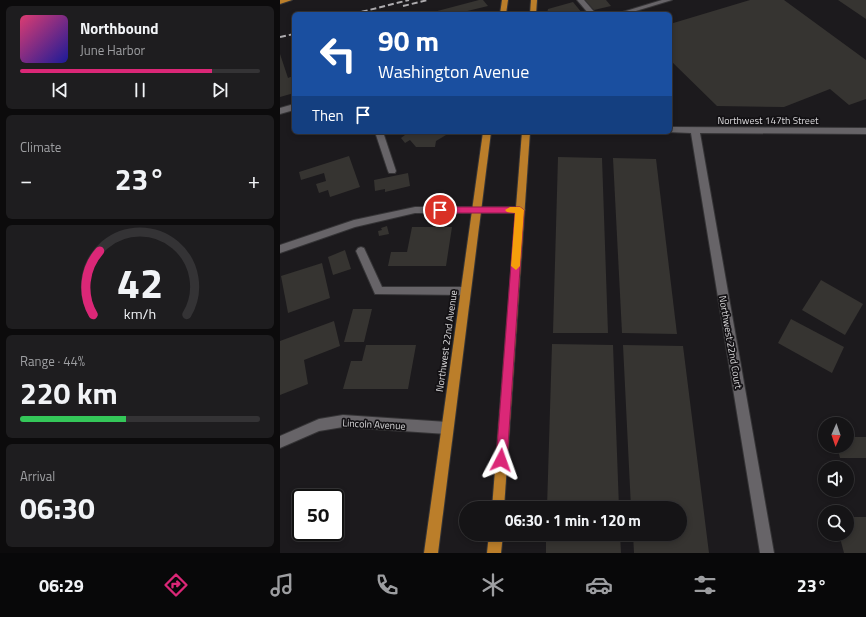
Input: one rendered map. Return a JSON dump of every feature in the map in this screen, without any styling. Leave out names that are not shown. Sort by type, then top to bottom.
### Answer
[{"type":"main road","points":[[280,2],[289,0]]},
{"type":"main road","points":[[503,12],[505,0]]},
{"type":"main road","points":[[532,12],[534,0]]},
{"type":"main road","name":"Northwest 22nd Avenue","points":[[431,553],[487,134]]},
{"type":"main road","points":[[499,501],[526,134]]},
{"type":"main road","points":[[494,553],[495,541]]},
{"type":"street","points":[[580,0],[592,12]]},
{"type":"street","points":[[626,12],[669,0]]},
{"type":"street","points":[[280,111],[292,108]]},
{"type":"street","name":"Northwest 147th Street","points":[[672,130],[866,131]]},
{"type":"street","name":"Northwest 22nd Court","points":[[695,130],[767,553]]},
{"type":"street","points":[[380,134],[392,171]]},
{"type":"street","points":[[280,249],[354,224],[415,210],[520,210]]},
{"type":"street","points":[[361,251],[379,291],[466,291]]},
{"type":"street","name":"Lincoln Avenue","points":[[280,442],[319,425],[343,421],[447,428]]},
{"type":"building","points":[[479,0],[483,0],[488,6],[463,12],[434,12]]},
{"type":"building","points":[[585,0],[606,0],[611,6],[594,10]]},
{"type":"building","points":[[750,0],[784,0],[866,60],[866,99],[849,105],[830,89],[784,107],[717,106],[672,62],[672,23]]},
{"type":"building","points":[[838,0],[866,0],[866,19]]},
{"type":"building","points":[[573,2],[581,12],[547,12],[548,9]]},
{"type":"building","points":[[280,54],[288,78],[292,76],[292,94],[280,97]]},
{"type":"building","points":[[403,134],[448,134],[436,141],[435,147],[416,147],[410,140],[405,143],[401,138],[405,135]]},
{"type":"building","points":[[349,156],[360,187],[330,197],[328,190],[319,193],[316,184],[326,181],[324,173],[301,180],[299,172]]},
{"type":"building","points":[[558,157],[602,158],[608,333],[553,333]]},
{"type":"building","points":[[613,158],[656,159],[677,334],[622,333]]},
{"type":"building","points":[[408,173],[410,186],[385,192],[385,189],[375,191],[374,180]]},
{"type":"building","points":[[387,226],[389,234],[379,236],[378,231]]},
{"type":"building","points":[[412,227],[452,227],[446,266],[388,266],[391,252],[407,252]]},
{"type":"building","points":[[345,250],[351,269],[333,275],[328,257]]},
{"type":"building","points":[[322,263],[330,298],[288,313],[281,276]]},
{"type":"building","points":[[821,280],[863,304],[845,335],[802,310]]},
{"type":"building","points":[[353,309],[372,309],[364,342],[344,342]]},
{"type":"building","points":[[791,319],[844,347],[832,373],[778,343]]},
{"type":"building","points":[[334,321],[340,346],[304,360],[308,384],[280,395],[280,341]]},
{"type":"building","points":[[552,344],[613,345],[619,501],[547,501]]},
{"type":"building","points":[[366,345],[416,345],[408,389],[343,389],[351,361],[362,361]]},
{"type":"building","points":[[623,345],[683,346],[709,553],[634,553],[633,541],[687,541],[687,501],[631,501]]},
{"type":"building","points":[[854,437],[866,437],[866,458],[840,458],[839,453],[854,453]]},
{"type":"building","points":[[854,517],[866,517],[866,553],[844,553],[841,541],[854,541]]},
{"type":"building","points":[[546,541],[620,541],[621,553],[546,553]]},
{"type":"railway","points":[[361,12],[409,0]]},
{"type":"railway","points":[[403,6],[428,0]]},
{"type":"railway","points":[[280,37],[292,34]]},
{"type":"slow traffic","points":[[510,210],[520,210],[516,266]]},
{"type":"route","points":[[440,210],[520,210],[501,460]]}]
